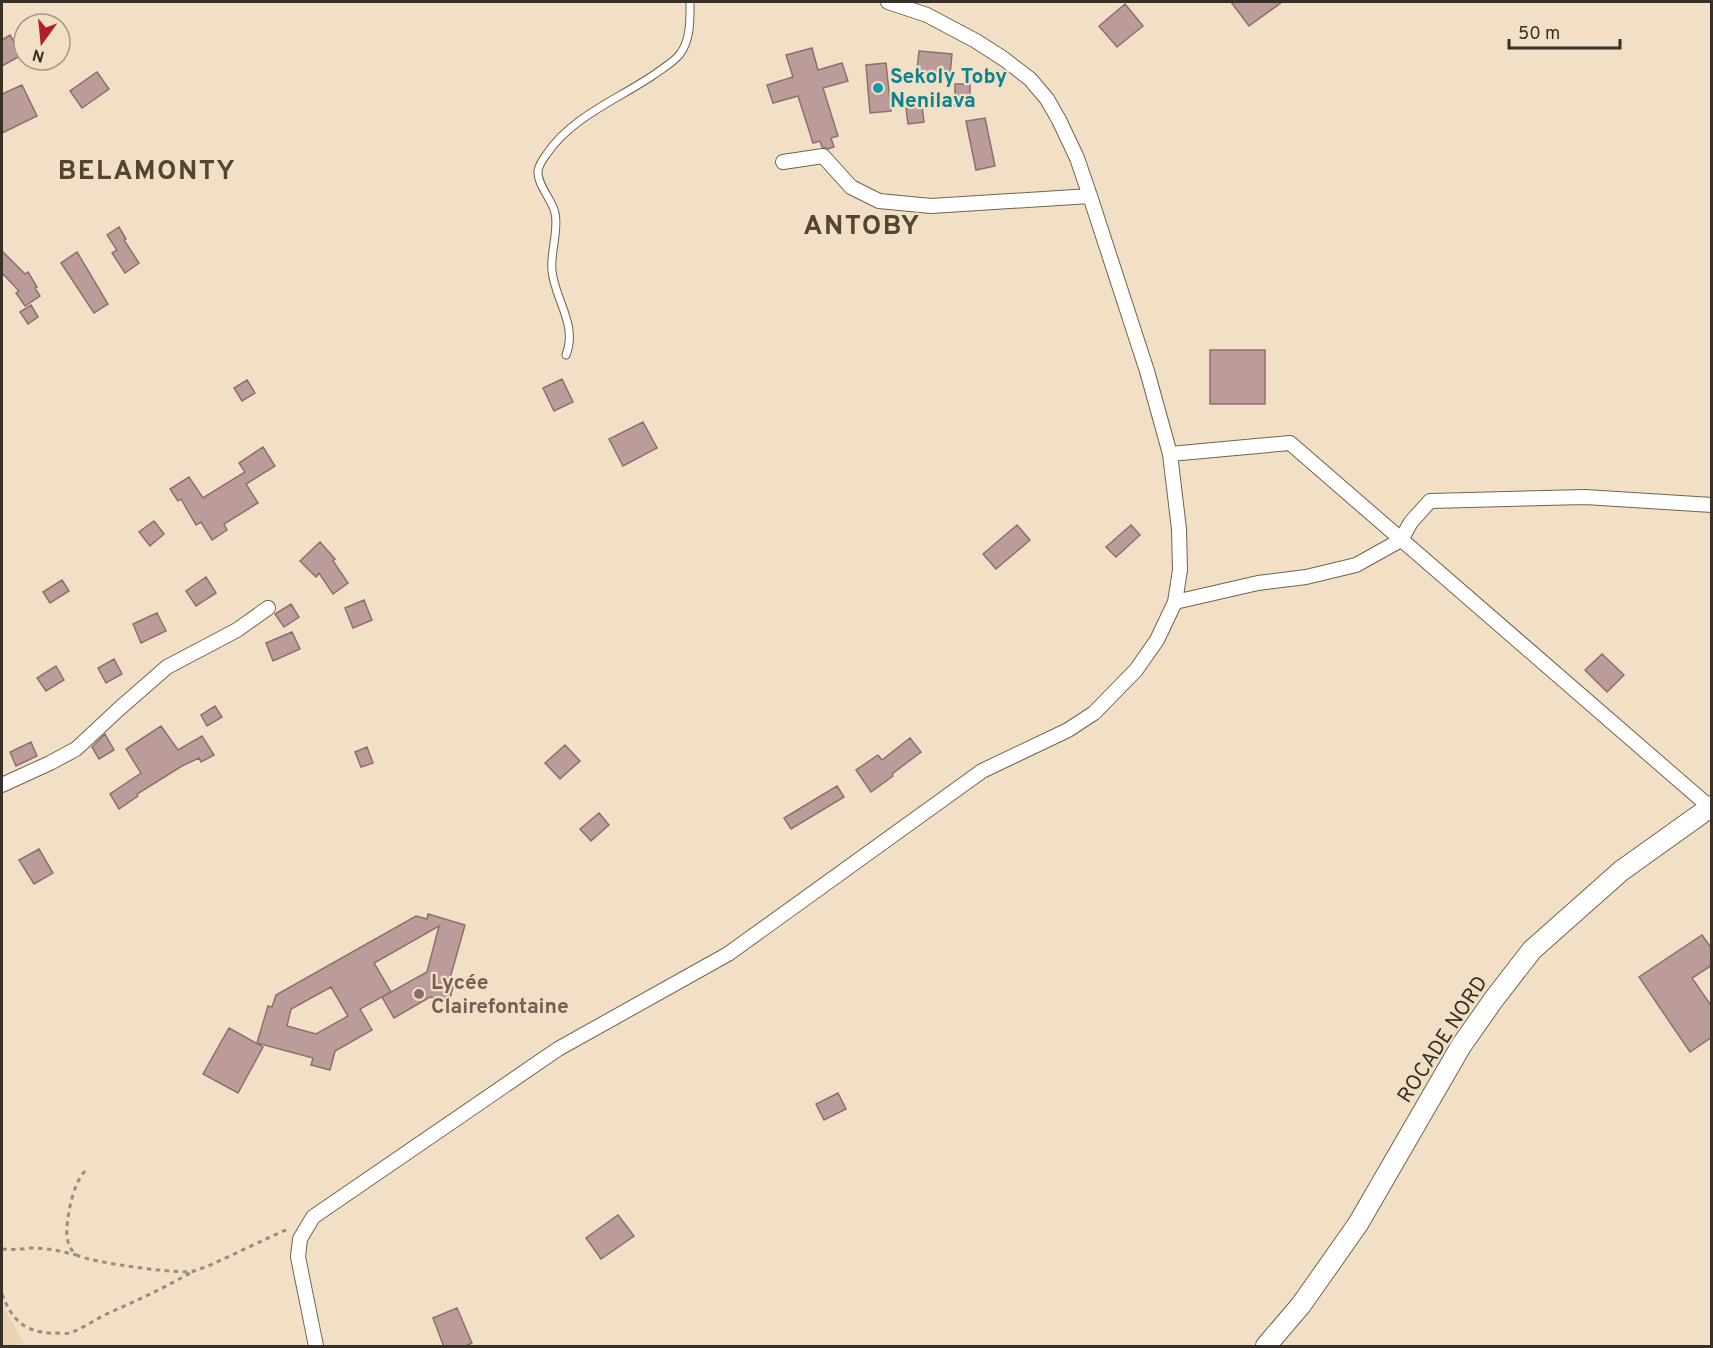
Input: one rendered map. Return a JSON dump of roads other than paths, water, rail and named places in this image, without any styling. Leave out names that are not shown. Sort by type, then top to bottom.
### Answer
[{"type":"main road","name":"ROCADE NORD","points":[[1266,1347],[1301,1305],[1358,1224],[1461,1046],[1532,950],[1621,871],[1711,807]]},
{"type":"street","points":[[316,1347],[298,1257],[300,1239],[313,1217],[558,1049],[728,954],[982,771],[1068,730],[1094,714],[1136,670],[1157,640],[1175,602],[1180,570],[1179,529],[1170,454],[1147,371],[1090,196],[1077,158],[1059,120],[1047,99],[1030,79],[1004,59],[927,15],[888,2]]},
{"type":"street","points":[[783,162],[823,156],[851,187],[879,201],[931,206],[1090,196]]},
{"type":"street","points":[[1170,454],[1290,443],[1711,807]]},
{"type":"street","points":[[1175,602],[1258,583],[1306,578],[1356,565],[1401,540],[1411,522],[1430,501],[1585,497],[1712,505]]},
{"type":"street","points":[[2,785],[76,749],[167,667],[237,630],[268,608]]},
{"type":"lane","points":[[566,355],[570,339],[568,323],[556,291],[552,272],[556,216],[553,205],[540,182],[538,170],[550,148],[578,123],[680,56],[690,30],[690,2]]},
{"type":"place","name":"Sekoly Toby Nenilava","points":[[878,88]]},
{"type":"place","name":"Lycée Clairefontaine","points":[[419,994]]},
{"type":"district","name":"BELAMONTY","points":[[147,170]]},
{"type":"district","name":"ANTOBY","points":[[862,225]]}]
